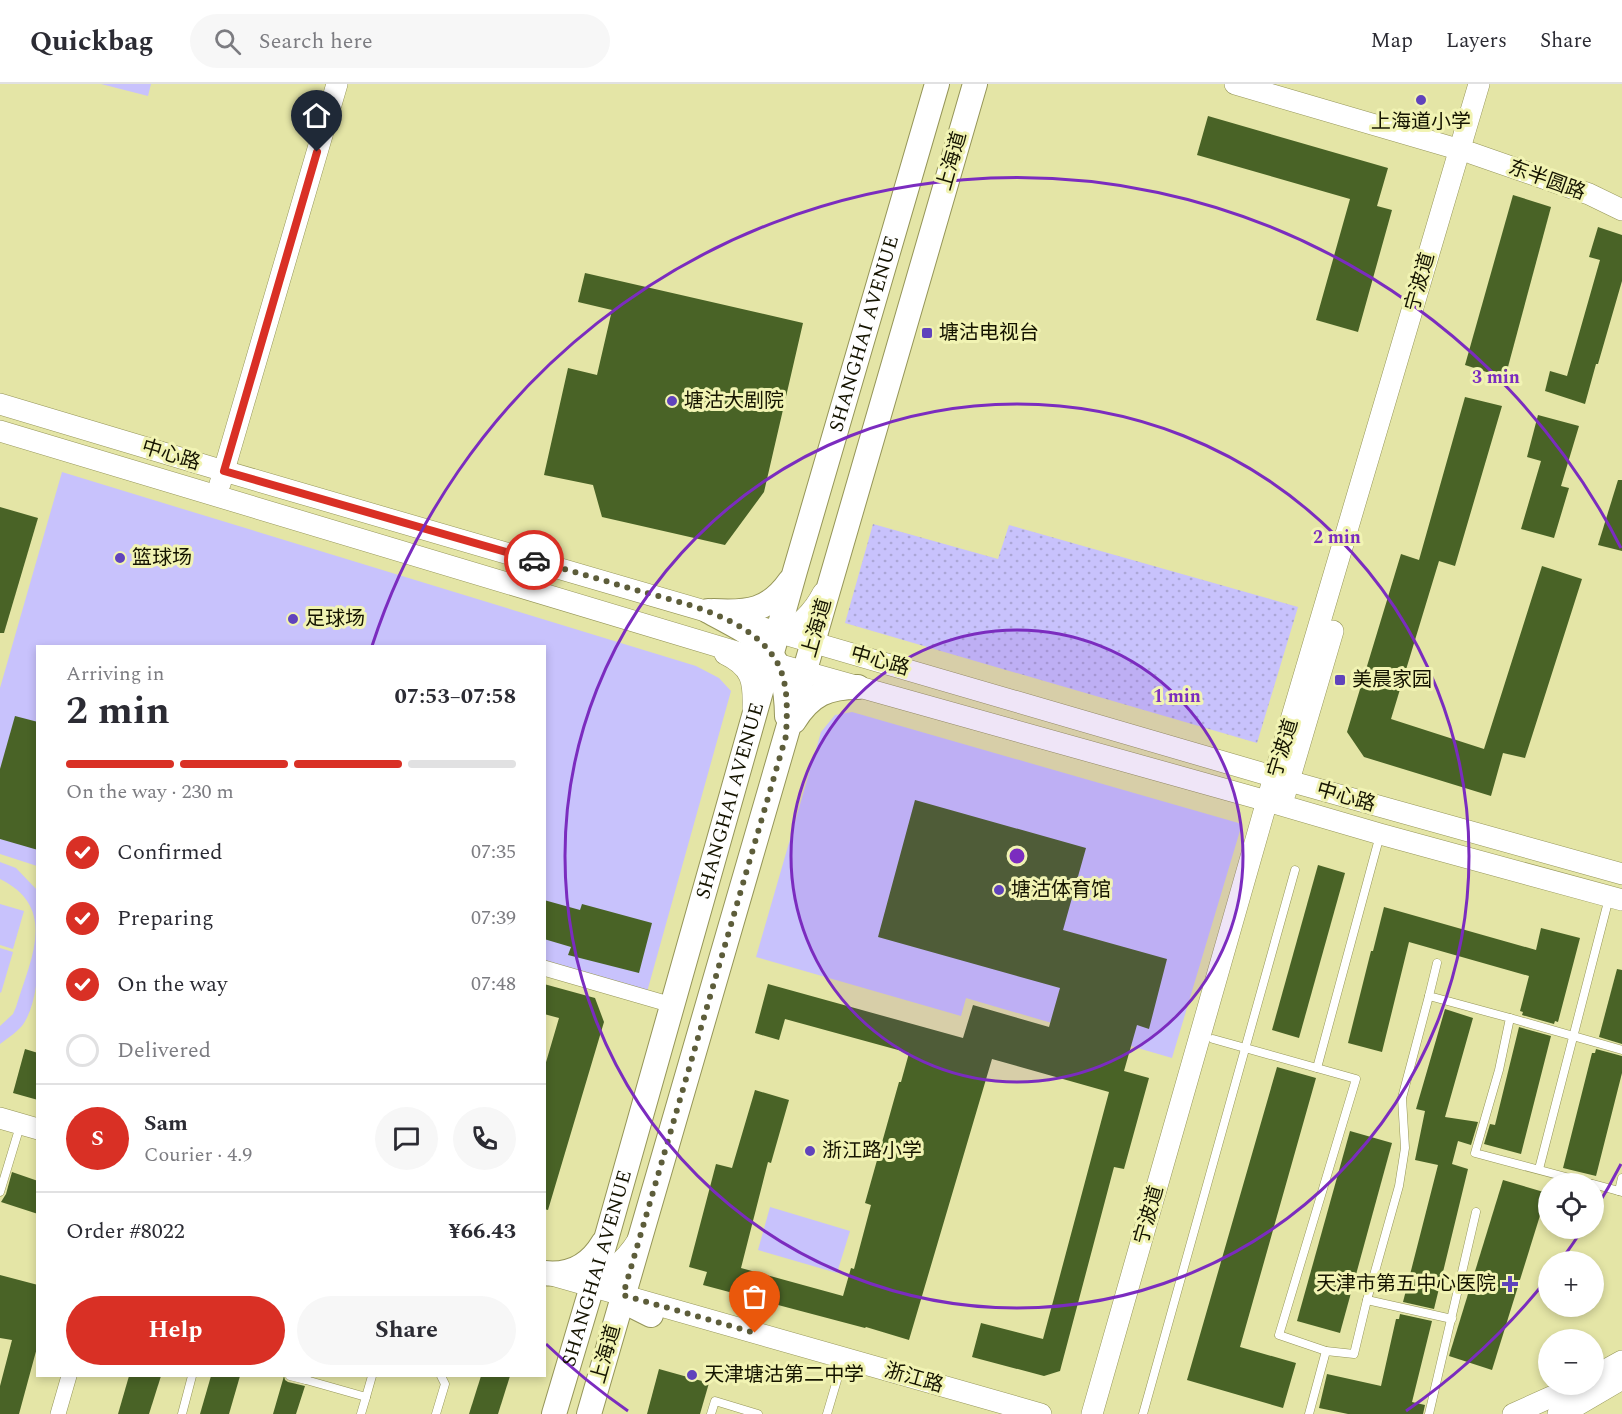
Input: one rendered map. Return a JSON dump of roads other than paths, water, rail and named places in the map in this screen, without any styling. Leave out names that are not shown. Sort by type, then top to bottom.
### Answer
[{"type":"main road","name":"SHANGHAI AVENUE","points":[[554,1414],[605,1290],[607,1236],[795,571],[936,84]]},
{"type":"main road","name":"上海道","points":[[589,1414],[612,1333],[605,1290],[640,1238],[975,84]]},
{"type":"main road","points":[[708,610],[737,612],[765,606],[783,590],[795,571]]},
{"type":"main road","points":[[708,610],[774,647],[786,696],[786,736]]},
{"type":"main road","points":[[786,736],[799,713],[812,699],[836,688],[858,687]]},
{"type":"main road","points":[[546,1273],[556,1274],[578,1268],[594,1255],[607,1236]]},
{"type":"main road","points":[[605,1290],[651,1315]]},
{"type":"main road","points":[[612,1333],[620,1321],[626,1317],[635,1314],[651,1315]]},
{"type":"street","points":[[216,496],[337,84]]},
{"type":"street","points":[[1236,84],[1467,147]]},
{"type":"street","points":[[1274,84],[1467,147]]},
{"type":"street","name":"宁波道","points":[[1467,147],[1479,84]]},
{"type":"street","name":"宁波道","points":[[1092,1414],[1467,147],[1491,84]]},
{"type":"street","name":"东半圆路","points":[[1467,147],[1571,176],[1622,197]]},
{"type":"street","name":"东半圆路","points":[[1467,147],[1589,194],[1622,210]]},
{"type":"street","name":"中心路","points":[[0,404],[708,610]]},
{"type":"street","name":"中心路","points":[[0,431],[700,642],[774,647],[813,641],[1282,778],[1622,873]]},
{"type":"street","points":[[774,647],[811,612],[831,578]]},
{"type":"street","points":[[700,642],[737,660],[749,674],[753,693],[751,726]]},
{"type":"street","name":"中心路","points":[[774,647],[805,672],[1616,898]]},
{"type":"street","name":"宁波道","points":[[1106,1414],[1213,1039],[1274,803]]},
{"type":"street","points":[[546,969],[672,1005]]},
{"type":"street","points":[[0,1118],[23,1131]]},
{"type":"street","name":"浙江路","points":[[546,1274],[605,1290],[997,1414]]},
{"type":"street","name":"浙江路","points":[[546,1283],[605,1290]]},
{"type":"street","name":"浙江路","points":[[651,1315],[1041,1414]]},
{"type":"street","points":[[1604,1371],[1622,1361]]},
{"type":"street","points":[[58,1414],[69,1377]]},
{"type":"street","points":[[1558,1414],[1622,1379]]},
{"type":"street","points":[[1513,1414],[1555,1395]]},
{"type":"lane","points":[[1317,1068],[1380,834]]},
{"type":"lane","points":[[1143,1414],[1295,870]]},
{"type":"lane","points":[[1539,1169],[1574,1036],[1616,898]]},
{"type":"lane","points":[[1213,1039],[1356,1079],[1279,1335],[1326,1351],[1354,1354],[1399,1186],[1405,1148],[1402,1098],[1437,963]]},
{"type":"lane","points":[[1429,996],[1622,1050]]},
{"type":"lane","points":[[1510,1018],[1499,1070],[1475,1153],[1553,1173]]},
{"type":"lane","points":[[0,1192],[23,1131]]},
{"type":"lane","points":[[1604,1187],[1620,1191],[1622,1178]]},
{"type":"lane","points":[[1429,1414],[1476,1212]]},
{"type":"lane","points":[[1367,1300],[1452,1319]]},
{"type":"lane","points":[[1309,1414],[1326,1351]]},
{"type":"lane","points":[[827,1414],[842,1364]]},
{"type":"lane","points":[[182,1414],[192,1377]]},
{"type":"lane","points":[[361,1414],[372,1377]]},
{"type":"lane","points":[[436,1414],[445,1384],[442,1377]]},
{"type":"lane","points":[[306,1378],[366,1397]]},
{"type":"lane","points":[[711,1414],[715,1401],[758,1414]]},
{"type":"place","name":"上海道小学","points":[[1421,100]]},
{"type":"place","name":"塘沽电视台","points":[[927,333]]},
{"type":"place","name":"塘沽大剧院","points":[[672,401]]},
{"type":"place","name":"篮球场","points":[[120,558]]},
{"type":"place","name":"足球场","points":[[293,619]]},
{"type":"place","name":"美晨家园","points":[[1340,680]]},
{"type":"place","name":"塘沽体育馆","points":[[999,890]]},
{"type":"place","name":"浙江路小学","points":[[810,1151]]},
{"type":"place","name":"天津市第五中心医院","points":[[1510,1284]]},
{"type":"place","name":"天津塘沽第二中学","points":[[692,1375]]}]
